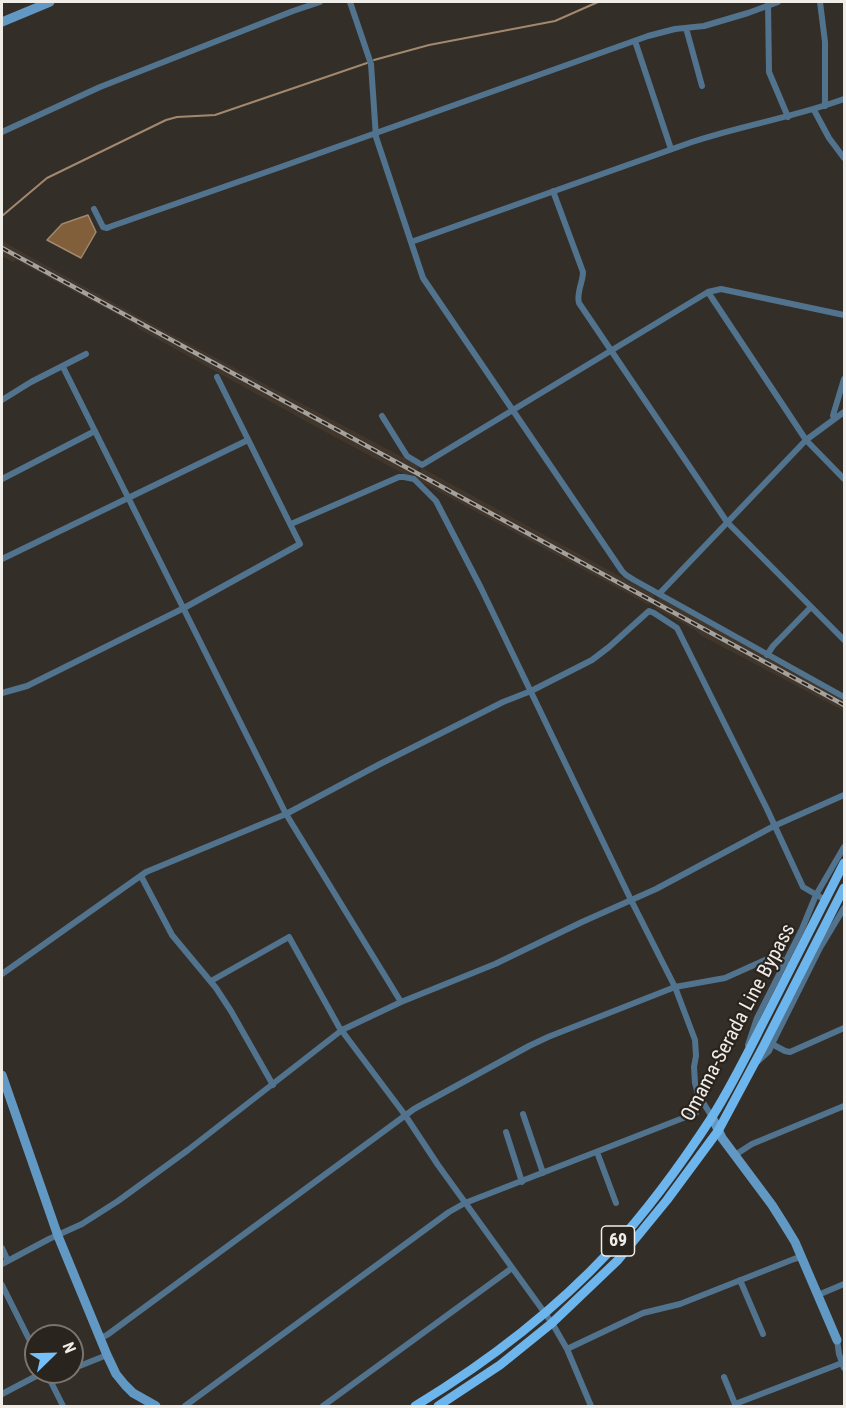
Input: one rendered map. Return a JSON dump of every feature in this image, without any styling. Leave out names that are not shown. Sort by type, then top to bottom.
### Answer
[{"type":"main road","name":"Omama-Serada Line Bypass","points":[[415,1407],[498,1352],[545,1313],[610,1251],[660,1190],[712,1117],[844,863]]},
{"type":"main road","name":"Omama-Serada Line Bypass","points":[[438,1407],[500,1365],[552,1323],[618,1260],[639,1236],[718,1131],[844,888]]},
{"type":"street","points":[[2,22],[50,2]]},
{"type":"street","points":[[2,132],[100,87],[320,2]]},
{"type":"street","points":[[350,2],[371,64],[375,133],[423,278],[626,575],[844,697]]},
{"type":"street","points":[[94,209],[100,224],[107,228],[635,40],[661,32],[704,26],[778,2]]},
{"type":"street","points":[[820,2],[825,42],[825,106]]},
{"type":"street","points":[[768,4],[769,72],[788,117]]},
{"type":"street","points":[[686,28],[702,86]]},
{"type":"street","points":[[635,40],[670,149]]},
{"type":"street","points":[[411,242],[670,149],[722,132],[814,110],[844,99]]},
{"type":"street","points":[[814,110],[844,158]]},
{"type":"street","points":[[554,191],[583,272],[579,303],[727,522],[844,640]]},
{"type":"street","points":[[382,416],[407,456],[422,465],[708,292],[721,289],[844,315]]},
{"type":"street","points":[[708,292],[806,440],[844,478]]},
{"type":"street","points":[[2,400],[86,354]]},
{"type":"street","points":[[63,367],[286,814],[401,1002]]},
{"type":"street","points":[[2,693],[27,686],[184,608],[300,544],[217,377]]},
{"type":"street","points":[[835,418],[834,412],[844,379]]},
{"type":"street","points":[[659,594],[806,440],[844,412]]},
{"type":"street","points":[[2,479],[95,431]]},
{"type":"street","points":[[2,559],[248,440]]},
{"type":"street","points":[[291,524],[399,477],[414,479],[429,493],[443,513],[675,987],[695,1040],[694,1067],[698,1094],[718,1131],[784,1224],[837,1340],[838,1354],[843,1365],[735,1404],[724,1377]]},
{"type":"street","points":[[767,655],[811,607]]},
{"type":"street","points":[[2,974],[158,866],[286,814],[503,702],[531,691],[592,660],[649,611],[677,627],[803,886],[819,897]]},
{"type":"street","points":[[2,1248],[5,1263],[82,1224],[117,1201],[342,1030],[401,1002],[495,964],[656,889],[774,826],[844,795]]},
{"type":"street","points":[[746,1054],[757,1018],[844,847]]},
{"type":"street","points":[[141,876],[172,935],[211,981],[273,1084]]},
{"type":"street","points":[[752,1067],[762,1059],[772,1044],[820,948],[843,909]]},
{"type":"street","points":[[211,981],[289,937],[342,1030],[552,1323],[567,1349],[591,1407]]},
{"type":"street","points":[[100,1338],[405,1115],[529,1046],[675,987],[725,978],[774,956],[786,962]]},
{"type":"street","points":[[772,1044],[790,1052],[844,1028]]},
{"type":"street","points":[[2,1075],[58,1236],[116,1374],[133,1393],[156,1407]]},
{"type":"street","points":[[735,1155],[752,1144],[844,1106]]},
{"type":"street","points":[[185,1407],[438,1219],[465,1203],[696,1113]]},
{"type":"street","points":[[523,1114],[543,1173]]},
{"type":"street","points":[[507,1132],[522,1182]]},
{"type":"street","points":[[597,1152],[616,1203]]},
{"type":"street","points":[[567,1349],[643,1314],[680,1304],[801,1257]]},
{"type":"street","points":[[323,1407],[512,1268]]},
{"type":"street","points":[[740,1280],[763,1334]]},
{"type":"street","points":[[818,1295],[844,1284]]},
{"type":"street","points":[[2,1285],[24,1329]]},
{"type":"street","points":[[84,1363],[107,1354]]},
{"type":"street","points":[[2,1394],[24,1384]]},
{"type":"street","points":[[51,1384],[63,1407]]},
{"type":"shaded area","points":[[88,215],[96,232],[81,258],[47,240],[62,224]]},
{"type":"shaded area","points":[[2,241],[419,466],[414,475],[404,474],[320,429],[139,329],[136,325],[16,260],[13,262],[2,256]]},
{"type":"shaded area","points":[[422,468],[654,597],[649,605],[423,483],[417,477]]},
{"type":"shaded area","points":[[660,597],[844,698],[844,711],[702,636],[655,608]]},
{"type":"waterway","points":[[374,60],[429,45],[555,21],[598,2]]},
{"type":"waterway","points":[[2,216],[47,178],[166,120],[177,117],[215,115],[367,63]]},
{"type":"railway","points":[[2,248],[844,705]]}]
